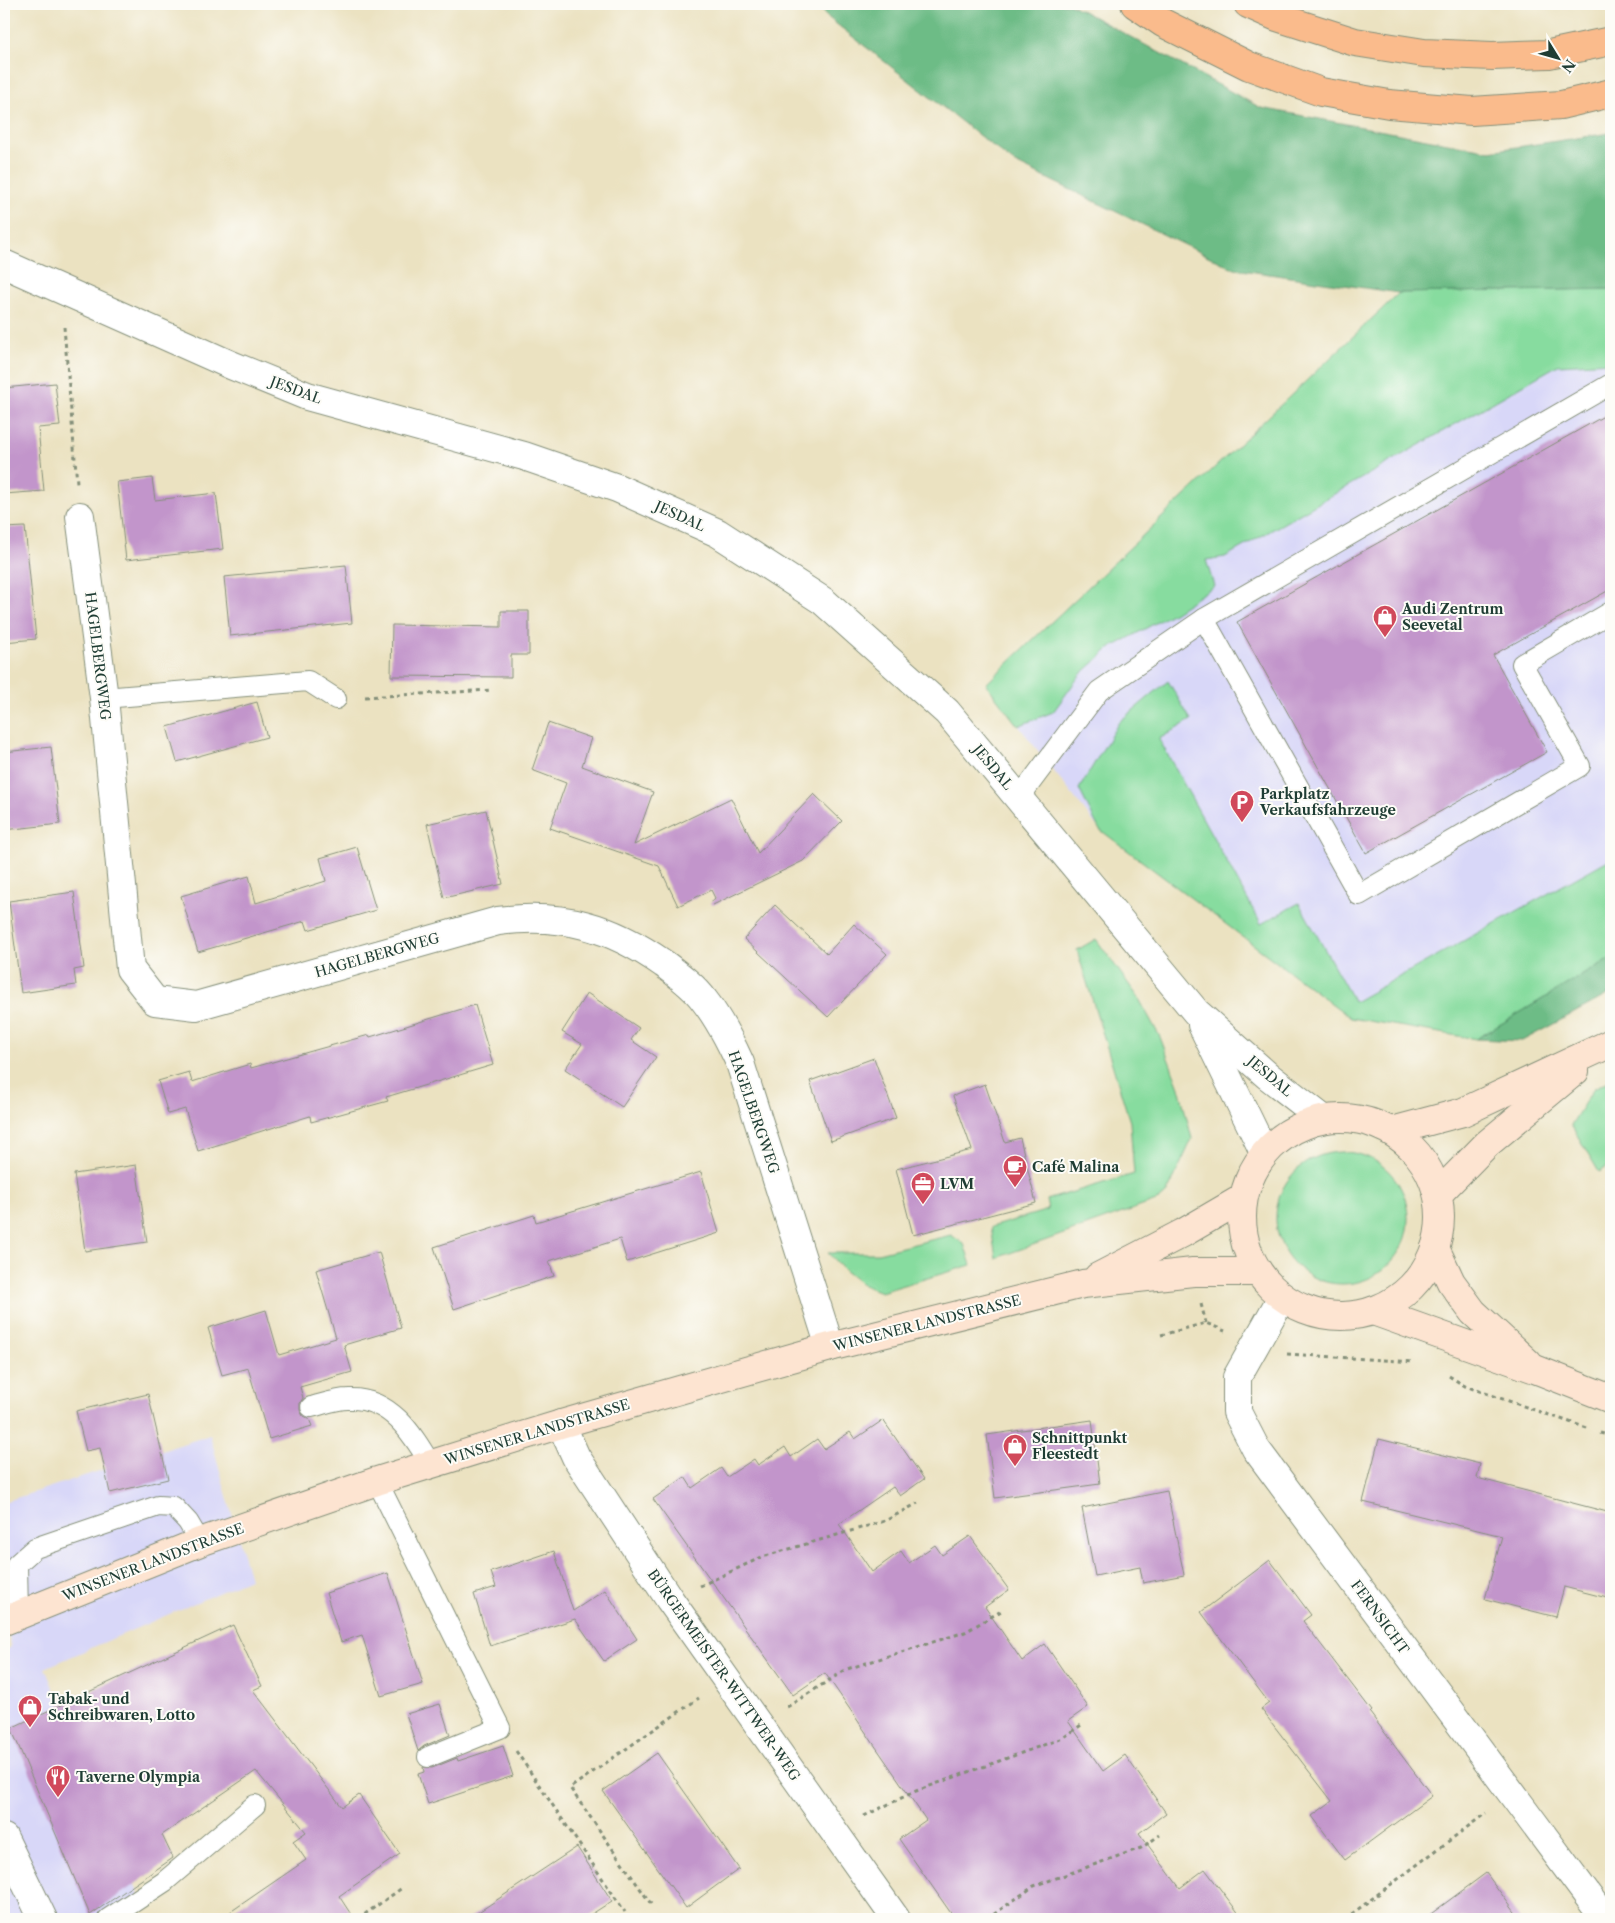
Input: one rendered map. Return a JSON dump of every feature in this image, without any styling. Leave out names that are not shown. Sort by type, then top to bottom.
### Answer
[{"type":"highway","points":[[1136,4],[1163,23],[1249,66],[1321,92],[1389,104],[1472,111],[1560,105],[1611,93]]},
{"type":"highway","points":[[1248,4],[1277,17],[1355,42],[1424,53],[1492,56],[1549,54],[1611,41]]},
{"type":"street","name":"JESDAL","points":[[4,264],[231,365],[307,396],[524,456],[617,488],[718,533],[823,601],[947,712],[1196,1012],[1268,1076],[1322,1118]]},
{"type":"street","name":"HAGELBERGWEG","points":[[80,516],[104,698],[130,968],[155,1001],[196,1006],[498,921],[514,919],[545,918],[573,921],[609,933],[630,943],[676,972],[703,998],[726,1034],[740,1062],[830,1347]]},
{"type":"street","name":"JESDAL","points":[[1196,1012],[1264,1152]]},
{"type":"street","points":[[1392,1131],[1463,1112],[1608,1044]]},
{"type":"street","points":[[1438,1194],[1487,1144],[1608,1044]]},
{"type":"street","points":[[1346,1117],[1370,1121],[1392,1131],[1413,1148],[1429,1169],[1438,1194],[1440,1230],[1435,1248],[1421,1275],[1400,1297],[1373,1312],[1341,1317],[1310,1312],[1282,1298],[1257,1272],[1246,1249],[1241,1224],[1243,1198],[1251,1174],[1264,1152],[1290,1131],[1322,1118],[1346,1117]]},
{"type":"street","name":"WINSENER LANDSTRASSE","points":[[1083,1284],[1183,1233],[1243,1198]]},
{"type":"street","points":[[1435,1248],[1451,1282],[1473,1312],[1535,1369]]},
{"type":"street","name":"WINSENER LANDSTRASSE","points":[[11,1618],[200,1542],[377,1481],[561,1424],[830,1347],[1083,1284],[1193,1272],[1257,1272]]},
{"type":"street","name":"FERNSICHT","points":[[1282,1298],[1237,1377],[1237,1412],[1256,1448],[1605,1919]]},
{"type":"street","points":[[1373,1312],[1535,1369],[1611,1399]]},
{"type":"street","name":"BÜRGERMEISTER-WITTWER-WEG","points":[[561,1424],[576,1457],[670,1600],[896,1919]]},
{"type":"street","points":[[4,1838],[43,1919]]},
{"type":"lane","points":[[1019,798],[1099,691],[1204,619],[1611,384]]},
{"type":"lane","points":[[1204,619],[1359,895],[1580,766],[1522,664],[1611,612]]},
{"type":"lane","points":[[104,698],[308,681],[336,699]]},
{"type":"lane","points":[[311,1407],[348,1399],[374,1402],[396,1416],[408,1429],[431,1464]]},
{"type":"lane","points":[[377,1481],[500,1728],[428,1757]]},
{"type":"lane","points":[[11,1618],[17,1564],[35,1548],[158,1506],[174,1507],[188,1522],[200,1542]]},
{"type":"lane","points":[[108,1919],[164,1882],[255,1805]]},
{"type":"path","points":[[64,323],[80,516]]},
{"type":"path","points":[[336,699],[492,690]]},
{"type":"path","points":[[1161,1335],[1206,1323],[1281,1354],[1422,1364]]},
{"type":"path","points":[[1444,1373],[1465,1386],[1611,1436]]},
{"type":"path","points":[[670,1600],[762,1558],[885,1521],[918,1503]]},
{"type":"path","points":[[759,1725],[847,1669],[965,1632],[1003,1610]]},
{"type":"path","points":[[652,1904],[570,1788],[726,1679]]},
{"type":"path","points":[[832,1831],[916,1791],[1062,1738],[1084,1723]]},
{"type":"path","points":[[500,1728],[625,1912]]},
{"type":"path","points":[[1344,1919],[1511,1794]]},
{"type":"path","points":[[987,1919],[1034,1886],[1141,1848],[1160,1835]]},
{"type":"path","points":[[358,1919],[402,1888]]},
{"type":"shaded area","points":[[1611,289],[1611,958],[1476,1039],[1351,1018],[1099,829],[986,684],[1399,293]]},
{"type":"shaded area","points":[[210,1435],[250,1579],[45,1668],[143,1904],[117,1919],[4,1919],[4,1651],[11,1647],[4,1603],[4,1502]]},
{"type":"green space","points":[[817,4],[1070,4],[1261,108],[1490,151],[1611,133],[1611,289],[1399,293],[1235,269],[1013,162],[825,15]]},
{"type":"green space","points":[[1611,289],[1611,362],[1558,365],[1225,557],[1206,560],[1214,586],[1175,612],[1109,649],[1080,675],[1053,712],[1018,726],[986,684],[1399,293]]},
{"type":"green space","points":[[1168,681],[1191,720],[1159,739],[1261,924],[1299,903],[1354,1002],[1610,859],[1611,958],[1476,1039],[1351,1018],[1099,829],[1079,789],[1119,722]]},
{"type":"green space","points":[[1096,939],[1138,997],[1160,1037],[1179,1087],[1192,1139],[1167,1193],[1159,1200],[996,1258],[991,1227],[1048,1210],[1046,1200],[1134,1174],[1130,1122],[1077,950]]},
{"type":"green space","points":[[1611,958],[1611,993],[1522,1041],[1476,1039]]},
{"type":"green space","points":[[1611,1080],[1611,1165],[1599,1172],[1571,1125],[1594,1088]]},
{"type":"green space","points":[[1342,1152],[1355,1153],[1367,1157],[1389,1171],[1403,1193],[1407,1205],[1407,1231],[1403,1243],[1389,1265],[1367,1279],[1355,1283],[1342,1284],[1329,1283],[1317,1279],[1295,1265],[1281,1243],[1277,1231],[1276,1218],[1277,1205],[1281,1193],[1295,1171],[1317,1157],[1329,1153]]},
{"type":"green space","points":[[951,1235],[964,1244],[971,1265],[881,1292],[863,1285],[844,1270],[828,1253],[878,1253]]},
{"type":"building","points":[[55,383],[60,426],[38,428],[44,491],[4,494],[4,388]]},
{"type":"building","name":"Audi Zentrum Seevetal","points":[[1611,412],[1611,589],[1493,655],[1547,752],[1366,853],[1237,622]]},
{"type":"building","points":[[152,478],[155,500],[216,493],[223,549],[126,560],[117,482]]},
{"type":"building","points":[[25,527],[36,639],[4,642],[4,528]]},
{"type":"building","points":[[346,565],[352,623],[230,636],[224,577]]},
{"type":"building","points":[[501,611],[529,611],[529,655],[511,655],[511,677],[391,676],[392,625],[501,627]]},
{"type":"building","points":[[257,702],[267,737],[177,762],[167,727]]},
{"type":"building","points":[[548,723],[591,738],[582,766],[653,792],[634,845],[731,798],[758,853],[814,794],[842,821],[803,861],[713,905],[711,903],[715,898],[711,890],[678,906],[659,866],[550,828],[566,783],[532,770]]},
{"type":"building","points":[[51,747],[60,824],[4,830],[4,752]]},
{"type":"building","points":[[486,810],[503,884],[444,898],[427,824]]},
{"type":"building","points":[[357,847],[376,910],[308,930],[305,921],[198,952],[181,896],[249,876],[256,903],[326,881],[320,858]]},
{"type":"building","points":[[74,892],[84,968],[74,970],[76,985],[21,993],[9,901]]},
{"type":"building","points":[[775,905],[827,954],[854,924],[887,954],[828,1017],[744,939]]},
{"type":"building","points":[[587,993],[639,1028],[631,1040],[656,1057],[622,1107],[565,1069],[582,1044],[562,1032]]},
{"type":"building","points":[[475,1005],[493,1065],[386,1097],[388,1101],[311,1122],[310,1116],[198,1151],[185,1109],[168,1114],[158,1081],[189,1072],[192,1082],[250,1064],[251,1068],[369,1035],[370,1037]]},
{"type":"building","points":[[874,1058],[896,1118],[831,1141],[810,1081]]},
{"type":"building","points":[[985,1084],[1005,1142],[1020,1138],[1036,1203],[913,1235],[896,1169],[972,1150],[953,1096]]},
{"type":"building","points":[[136,1165],[147,1242],[85,1251],[74,1174]]},
{"type":"building","points":[[701,1172],[719,1233],[627,1262],[620,1239],[549,1261],[554,1276],[454,1309],[434,1247],[534,1215],[536,1222]]},
{"type":"building","points":[[379,1252],[401,1328],[344,1345],[352,1372],[300,1387],[303,1398],[300,1403],[300,1410],[303,1416],[309,1419],[312,1426],[269,1439],[248,1368],[222,1375],[208,1328],[266,1310],[279,1355],[336,1338],[316,1270]]},
{"type":"building","points":[[148,1394],[168,1479],[110,1493],[100,1448],[86,1451],[76,1411]]},
{"type":"building","points":[[883,1420],[924,1479],[900,1496],[893,1487],[839,1524],[872,1572],[901,1551],[909,1563],[935,1545],[942,1555],[970,1536],[1009,1590],[985,1607],[1022,1661],[1045,1644],[1088,1707],[1068,1721],[1103,1771],[1125,1755],[1166,1813],[1139,1833],[1180,1888],[1205,1869],[1243,1919],[955,1919],[899,1839],[926,1820],[825,1673],[793,1695],[653,1499],[685,1477],[692,1488],[721,1468],[727,1477],[754,1459],[758,1465],[785,1447],[791,1457],[817,1439],[824,1449],[850,1432],[855,1439]]},
{"type":"building","points":[[1092,1420],[1100,1484],[995,1498],[987,1435]]},
{"type":"building","points":[[1379,1439],[1480,1464],[1477,1478],[1611,1513],[1611,1599],[1564,1587],[1556,1617],[1485,1599],[1502,1536],[1363,1502]]},
{"type":"building","points":[[1167,1491],[1184,1575],[1143,1583],[1140,1567],[1095,1576],[1082,1508]]},
{"type":"building","points":[[554,1551],[573,1611],[605,1590],[637,1639],[604,1661],[575,1619],[490,1646],[474,1594],[496,1587],[491,1572]]},
{"type":"building","points":[[1270,1560],[1311,1615],[1303,1621],[1372,1711],[1370,1713],[1432,1796],[1345,1860],[1312,1816],[1332,1801],[1261,1709],[1269,1703],[1201,1612]]},
{"type":"building","points":[[388,1573],[423,1684],[381,1696],[362,1635],[341,1642],[326,1593]]},
{"type":"building","points":[[233,1625],[262,1686],[253,1690],[342,1807],[359,1795],[400,1854],[339,1896],[354,1919],[220,1919],[306,1860],[293,1841],[306,1832],[256,1771],[162,1835],[173,1858],[90,1915],[11,1728]]},
{"type":"building","points":[[440,1704],[450,1735],[424,1746],[418,1751],[406,1714]]},
{"type":"building","points":[[503,1746],[513,1776],[428,1804],[418,1774],[424,1772],[423,1767],[432,1768],[457,1758],[458,1761]]},
{"type":"building","points":[[657,1753],[739,1869],[686,1908],[603,1791]]},
{"type":"building","points":[[577,1847],[612,1901],[584,1919],[468,1919]]},
{"type":"building","points":[[1486,1873],[1520,1919],[1424,1919]]},
{"type":"place","name":"Audi Zentrum Seevetal","points":[[1385,638]]},
{"type":"place","name":"Parkplatz Verkaufsfahrzeuge","points":[[1242,823]]},
{"type":"place","name":"Café Malina","points":[[1015,1188]]},
{"type":"place","name":"LVM","points":[[923,1205]]},
{"type":"place","name":"Schnittpunkt Fleestedt","points":[[1015,1467]]},
{"type":"place","name":"Tabak- und Schreibwaren, Lotto","points":[[30,1728]]},
{"type":"place","name":"Taverne Olympia","points":[[58,1798]]}]
